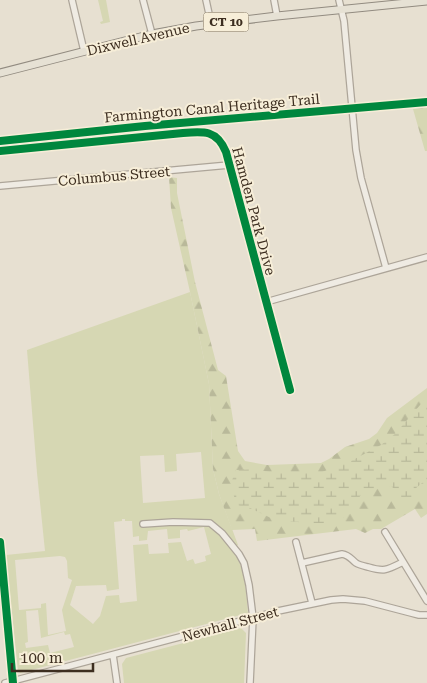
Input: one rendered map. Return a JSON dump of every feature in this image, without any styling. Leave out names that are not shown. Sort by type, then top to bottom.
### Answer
[{"type":"main road","name":"Dixwell Avenue","points":[[0,73],[152,34],[211,23],[402,2],[427,1]]},
{"type":"main road","points":[[0,542],[13,682]]},
{"type":"street","points":[[72,0],[84,51]]},
{"type":"street","points":[[143,0],[152,34]]},
{"type":"street","points":[[206,0],[211,23]]},
{"type":"street","points":[[274,0],[277,16]]},
{"type":"street","points":[[339,0],[344,21],[356,150],[386,268]]},
{"type":"street","name":"Hamden Park Drive","points":[[0,151],[202,132],[217,138],[222,145],[229,165],[290,390]]},
{"type":"street","name":"Columbus Street","points":[[0,186],[229,165]]},
{"type":"street","points":[[266,302],[427,257]]},
{"type":"street","points":[[144,524],[173,522],[210,523],[222,533],[239,554],[244,563],[249,585],[253,618],[250,683]]},
{"type":"street","points":[[385,532],[427,601]]},
{"type":"street","points":[[296,542],[312,603]]},
{"type":"street","points":[[302,563],[342,554],[347,555],[358,564],[378,570],[390,569],[403,562]]},
{"type":"street","name":"Newhall Street","points":[[5,683],[312,603],[336,599],[353,599],[419,615],[427,615]]},
{"type":"street","points":[[113,655],[117,683]]},
{"type":"green space","points":[[98,0],[106,0],[110,22],[101,24],[100,22],[103,21]]},
{"type":"green space","points":[[427,108],[427,151],[425,151],[413,109]]},
{"type":"green space","points":[[169,177],[177,178],[177,193],[195,282],[218,370],[226,376],[238,451],[245,461],[267,465],[321,463],[345,447],[369,439],[377,433],[387,418],[427,388],[427,514],[421,518],[415,509],[381,529],[373,529],[365,533],[356,529],[257,541],[255,529],[232,530],[219,494],[213,469],[209,384],[171,208]]},
{"type":"green space","points":[[190,292],[209,384],[213,469],[219,494],[238,545],[233,549],[246,588],[248,613],[20,673],[18,671],[6,555],[45,551],[27,350]],"holes":[[[201,452],[205,498],[143,503],[140,456],[164,455],[165,472],[177,471],[176,454]],[[122,519],[132,521],[133,537],[139,536],[139,541],[147,540],[148,531],[167,529],[168,539],[180,538],[180,530],[187,529],[188,531],[204,527],[211,554],[205,556],[206,561],[195,564],[193,559],[187,561],[181,542],[168,543],[169,553],[149,554],[148,544],[133,545],[137,601],[120,603],[119,595],[106,596],[100,616],[93,624],[70,605],[76,586],[106,585],[107,591],[119,589],[114,522],[122,521]],[[65,557],[68,578],[72,580],[62,610],[66,631],[48,635],[46,603],[41,604],[41,608],[19,610],[15,560]],[[38,610],[41,638],[64,632],[65,635],[70,634],[74,647],[50,653],[48,645],[26,648],[25,643],[28,642],[26,611]]]},
{"type":"green space","points":[[427,397],[427,479],[416,488],[415,501],[410,507],[404,506],[398,492],[391,486],[379,487],[361,495],[344,517],[326,523],[306,523],[273,519],[250,508],[236,505],[231,483],[236,470],[254,469],[275,473],[322,472],[351,461],[381,445],[395,434]]},
{"type":"green space","points":[[241,628],[246,633],[244,683],[124,683],[122,664],[126,658]]},
{"type":"cycle path","name":"Farmington Canal Heritage Trail","points":[[0,141],[145,126],[427,102]]},
{"type":"cycle path","points":[[0,151],[191,132],[203,132],[218,139],[226,152],[290,390]]},
{"type":"cycle path","points":[[0,542],[13,683]]}]
